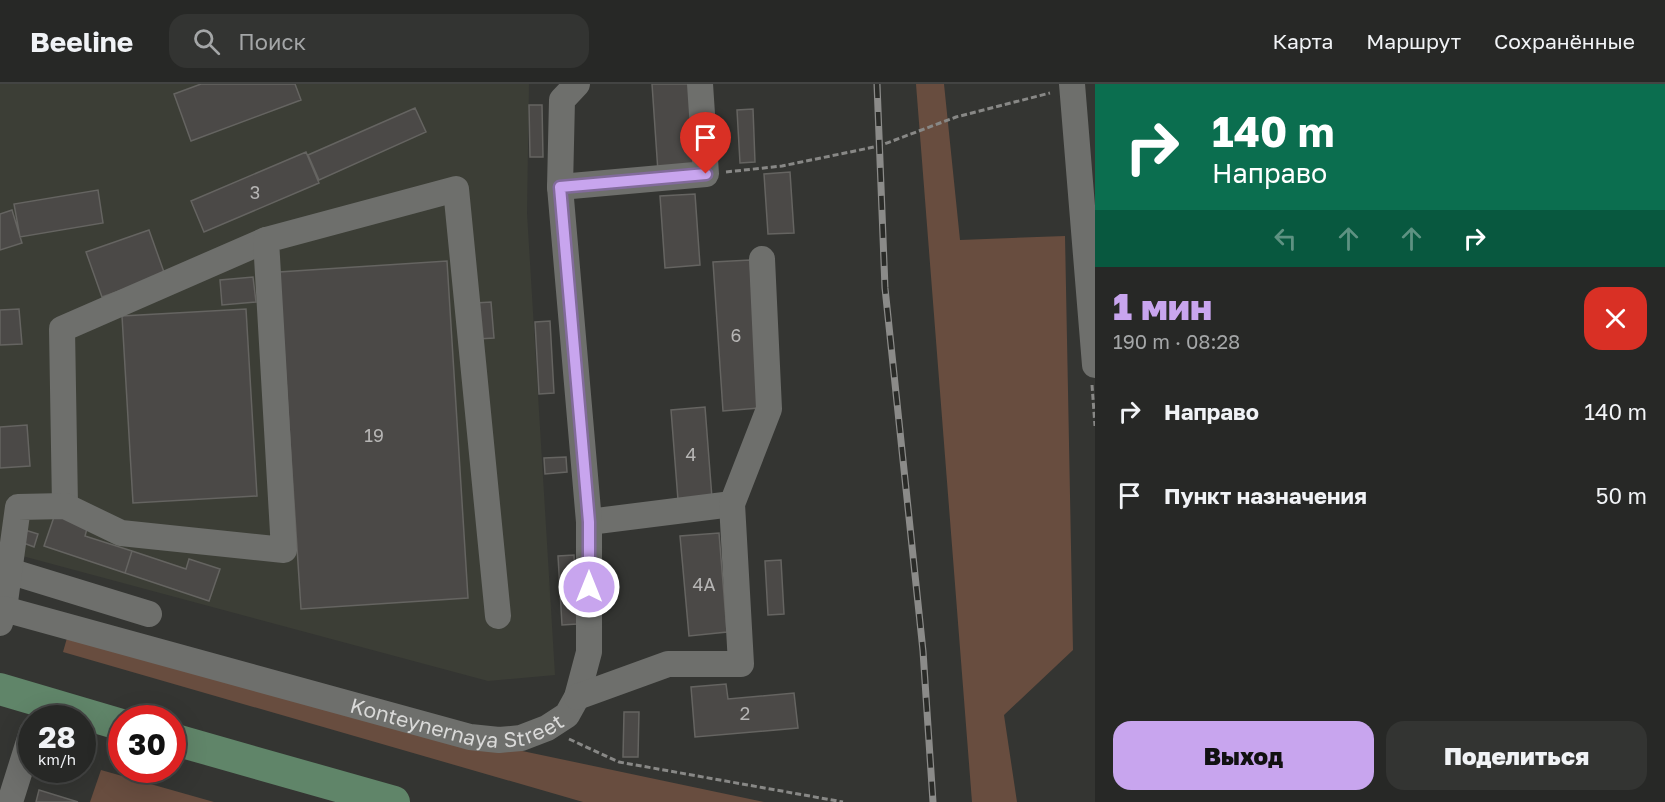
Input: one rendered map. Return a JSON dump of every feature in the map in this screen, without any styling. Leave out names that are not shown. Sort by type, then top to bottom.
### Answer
[{"type":"main road","points":[[0,689],[29,705]]},
{"type":"main road","points":[[186,743],[394,802]]},
{"type":"street","points":[[560,187],[706,174],[700,84]]},
{"type":"street","points":[[1065,87],[1088,185],[1095,365]]},
{"type":"street","name":"Konteynernaya Street","points":[[2,616],[470,737],[499,740],[521,738],[547,728],[567,715],[577,697],[590,652],[589,522],[560,187],[570,92]]},
{"type":"street","points":[[65,506],[62,329],[266,240],[456,189],[498,616]]},
{"type":"street","points":[[2,616],[9,571],[9,506],[65,506],[122,533],[284,550],[266,240]]},
{"type":"street","points":[[577,697],[668,664],[741,664],[732,504],[769,409],[762,259]]},
{"type":"street","points":[[589,522],[732,504]]},
{"type":"street","points":[[9,571],[149,614]]},
{"type":"street","points":[[10,802],[18,777]]},
{"type":"path","points":[[706,174],[782,166],[871,148],[956,117],[1065,87]]},
{"type":"path","points":[[547,728],[619,762],[843,802]]},
{"type":"shaded area","points":[[0,84],[529,84],[527,213],[555,675],[488,681],[0,550]]},
{"type":"shaded area","points":[[916,84],[944,84],[960,240],[1065,236],[1073,650],[1004,715],[1017,802],[972,802]]},
{"type":"shaded area","points":[[67,638],[404,726],[764,802],[583,802],[63,652]]},
{"type":"shaded area","points":[[101,770],[108,772],[108,783],[147,783],[214,802],[90,802]]},
{"type":"building","points":[[201,84],[295,84],[301,100],[191,141],[174,94]]},
{"type":"building","points":[[652,84],[691,84],[698,169],[658,172]]},
{"type":"building","points":[[529,105],[542,105],[543,157],[530,157]]},
{"type":"building","points":[[415,108],[426,132],[319,180],[308,155]]},
{"type":"building","points":[[753,109],[755,162],[740,163],[737,110]]},
{"type":"building","points":[[306,152],[319,183],[204,232],[191,201]]},
{"type":"building","points":[[790,172],[794,233],[768,234],[764,174]]},
{"type":"building","points":[[98,190],[103,223],[20,237],[14,204]]},
{"type":"building","points":[[695,194],[700,265],[665,268],[660,196]]},
{"type":"building","points":[[12,210],[22,243],[0,250],[0,214]]},
{"type":"building","points":[[149,230],[165,275],[102,297],[86,252]]},
{"type":"building","points":[[750,260],[759,408],[723,411],[713,262]]},
{"type":"building","points":[[447,261],[468,598],[301,609],[279,272]]},
{"type":"building","points":[[253,277],[256,302],[222,305],[220,280]]},
{"type":"building","points":[[491,302],[494,338],[477,339],[475,303]]},
{"type":"building","points":[[19,309],[22,344],[0,345],[0,310]]},
{"type":"building","points":[[246,309],[257,496],[133,503],[122,316]]},
{"type":"building","points":[[550,321],[554,393],[539,394],[535,322]]},
{"type":"building","points":[[705,407],[712,498],[678,500],[671,410]]},
{"type":"building","points":[[27,425],[30,466],[0,468],[0,427]]},
{"type":"building","points":[[566,457],[567,472],[545,474],[544,458]]},
{"type":"building","points":[[55,514],[88,525],[85,536],[132,551],[125,573],[44,546]]},
{"type":"building","points":[[25,530],[38,534],[34,547],[21,542]]},
{"type":"building","points":[[719,533],[727,632],[689,636],[680,536]]},
{"type":"building","points":[[132,551],[186,569],[189,559],[220,569],[209,601],[125,573]]},
{"type":"building","points":[[574,555],[577,624],[562,625],[558,556]]},
{"type":"building","points":[[781,560],[784,614],[768,615],[765,561]]},
{"type":"building","points":[[726,684],[728,699],[794,693],[798,728],[695,737],[691,687]]},
{"type":"building","points":[[624,712],[639,712],[638,757],[623,757]]},
{"type":"building","points":[[39,790],[78,802],[36,802]]},
{"type":"railway","points":[[877,84],[885,288],[923,651],[933,802]]},
{"type":"route","points":[[589,587],[589,522],[560,187],[706,174]]}]
